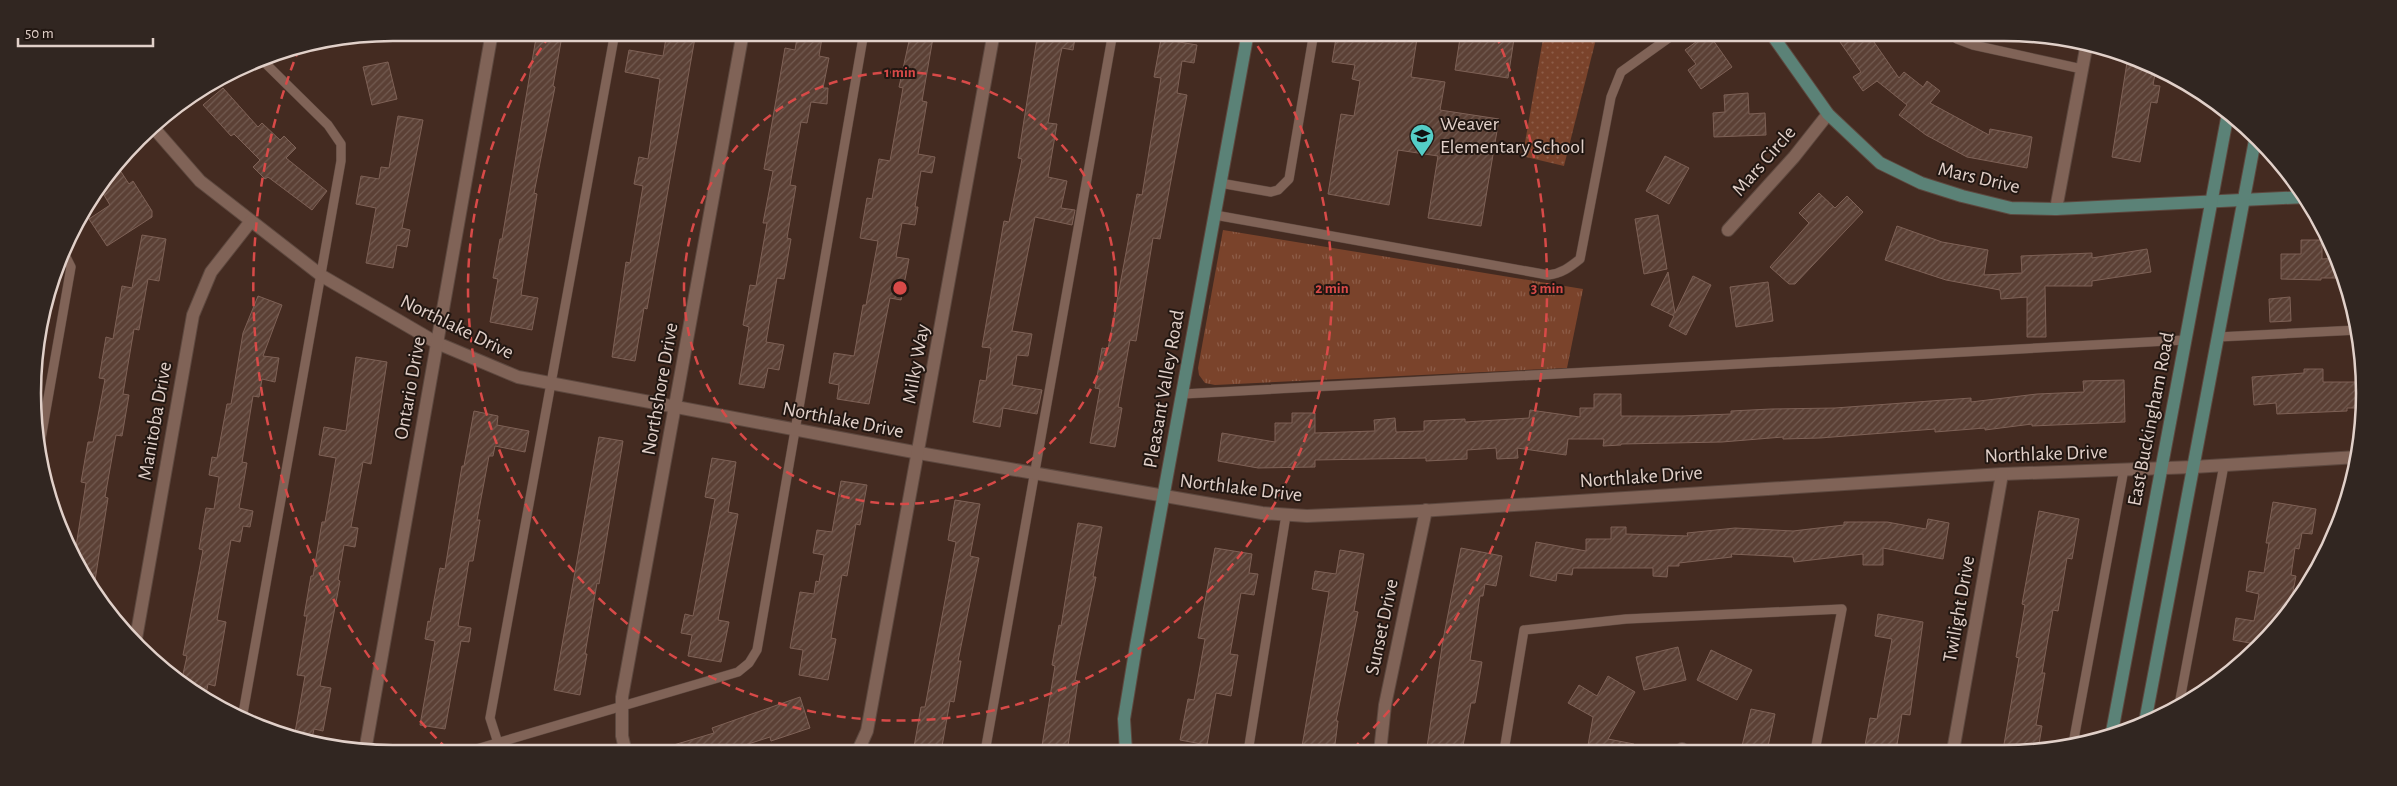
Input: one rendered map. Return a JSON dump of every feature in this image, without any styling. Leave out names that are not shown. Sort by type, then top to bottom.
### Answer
[{"type":"street","name":"Ontario Drive","points":[[366,744],[490,41]]},
{"type":"street","name":"Northshore Drive","points":[[624,745],[622,736],[622,697],[741,41]]},
{"type":"street","name":"Milky Way","points":[[861,745],[867,731],[992,41]]},
{"type":"street","name":"Pleasant Valley Road","points":[[1126,745],[1124,719],[1246,41]]},
{"type":"street","name":"Mars Drive","points":[[1776,41],[1828,114],[1880,163],[1921,183],[1962,196],[2011,208],[2056,208],[2296,198]]},
{"type":"street","points":[[2056,208],[2085,51]]},
{"type":"street","name":"Mars Circle","points":[[1728,230],[1794,157],[1828,114]]},
{"type":"street","name":"East Buckingham Road","points":[[2113,727],[2226,121]]},
{"type":"street","name":"Northlake Drive","points":[[157,132],[200,181],[322,276],[437,342],[518,377],[794,430],[1262,514],[1286,515],[1426,510],[2002,474],[2193,467],[2350,457]]},
{"type":"street","points":[[2145,715],[2254,145]]},
{"type":"street","name":"Manitoba Drive","points":[[137,634],[194,315],[211,272],[251,221]]},
{"type":"street","name":"Twilight Drive","points":[[1954,745],[2002,474]]},
{"type":"street","name":"Sunset Drive","points":[[1381,745],[1385,705],[1426,510]]},
{"type":"lane","points":[[498,743],[490,718],[613,41]]},
{"type":"lane","points":[[491,745],[622,708],[738,672],[749,663],[758,650],[794,430],[862,41]]},
{"type":"lane","points":[[986,745],[1111,41]]},
{"type":"lane","points":[[1220,183],[1271,192],[1278,190],[1289,179],[1312,41]]},
{"type":"lane","points":[[1215,215],[1556,274],[1580,259],[1611,97],[1621,72],[1664,41]]},
{"type":"lane","points":[[1966,41],[1973,45],[2082,69]]},
{"type":"lane","points":[[243,711],[342,161],[341,144],[328,124],[267,65]]},
{"type":"lane","points":[[43,427],[71,267],[67,260]]},
{"type":"lane","points":[[2218,337],[2350,330]]},
{"type":"lane","points":[[1182,394],[2185,340]]},
{"type":"lane","points":[[2181,698],[2224,465]]},
{"type":"lane","points":[[2074,738],[2124,469]]},
{"type":"lane","points":[[1249,745],[1286,515]]},
{"type":"lane","points":[[1505,745],[1524,630],[1626,619],[1842,609],[1816,745]]},
{"type":"green space","points":[[1543,41],[1595,41],[1564,166],[1526,157],[1523,154]]},
{"type":"green space","points":[[1223,230],[1583,289],[1567,368],[1215,385],[1205,383],[1199,375],[1198,368]]},
{"type":"building","points":[[535,41],[561,41],[553,86],[555,87],[534,193],[537,194],[521,295],[538,298],[532,330],[490,322],[498,279],[493,278],[500,239],[502,239]]},
{"type":"building","points":[[666,41],[694,41],[647,309],[644,308],[635,361],[612,357],[626,262],[630,263],[643,186],[634,184],[639,157],[648,159],[660,79],[625,72],[629,50],[663,56]]},
{"type":"building","points":[[796,41],[822,41],[819,56],[829,58],[823,88],[828,88],[827,104],[811,102],[807,123],[801,122],[790,185],[796,186],[787,238],[791,239],[784,279],[777,278],[766,342],[784,345],[779,370],[768,368],[764,388],[739,384],[749,327],[743,325],[750,285],[756,286],[767,223],[763,223],[773,171],[764,169],[785,48],[795,50]]},
{"type":"building","points":[[909,41],[932,41],[922,101],[927,102],[918,154],[935,157],[932,173],[921,171],[915,207],[918,207],[915,225],[902,223],[896,257],[909,259],[901,300],[890,298],[869,404],[837,399],[839,385],[829,383],[834,353],[854,356],[863,305],[866,305],[878,241],[860,238],[867,198],[872,199],[879,159],[890,161],[903,88],[899,87]]},
{"type":"building","points":[[1037,41],[1074,41],[1073,50],[1062,48],[1048,123],[1057,124],[1048,177],[1067,181],[1061,208],[1075,210],[1072,225],[1035,217],[1012,331],[1032,334],[1028,356],[1017,355],[1012,385],[1042,390],[1037,414],[1003,408],[1000,427],[973,422],[980,380],[986,381],[991,348],[982,347],[1004,221],[1009,222],[1022,159],[1018,158]]},
{"type":"building","points":[[1161,41],[1197,45],[1194,63],[1182,61],[1177,93],[1187,95],[1160,239],[1153,238],[1136,341],[1130,340],[1118,407],[1122,408],[1115,447],[1090,443],[1100,389],[1095,388],[1102,348],[1108,349],[1137,194],[1142,195],[1161,78],[1154,77]]},
{"type":"building","points":[[1336,41],[1417,41],[1411,77],[1445,82],[1440,110],[1499,119],[1481,226],[1428,218],[1438,156],[1398,150],[1389,205],[1328,194],[1341,114],[1354,116],[1360,81],[1352,79],[1355,65],[1332,62]]},
{"type":"building","points":[[1460,41],[1514,41],[1508,78],[1455,70]]},
{"type":"building","points":[[1697,41],[1714,41],[1732,67],[1701,89],[1688,70],[1696,64],[1685,50]]},
{"type":"building","points":[[1839,41],[1873,41],[1899,78],[1904,72],[1923,87],[1927,81],[1940,91],[1930,103],[1989,135],[1990,129],[2032,137],[2027,168],[1967,157],[1926,135],[1899,115],[1907,105],[1877,81],[1863,91],[1853,77],[1861,72]]},
{"type":"building","points":[[388,62],[397,99],[372,105],[363,67]]},
{"type":"building","points":[[2127,64],[2155,75],[2153,85],[2160,86],[2157,103],[2151,102],[2140,162],[2112,157]]},
{"type":"building","points":[[223,88],[258,127],[262,123],[280,140],[284,136],[296,148],[286,158],[327,191],[312,210],[268,177],[265,179],[253,167],[260,160],[234,134],[231,136],[203,105]]},
{"type":"building","points":[[1748,93],[1749,114],[1765,113],[1766,135],[1714,137],[1713,113],[1725,112],[1724,95]]},
{"type":"building","points":[[398,116],[423,120],[402,228],[410,230],[407,247],[397,245],[393,268],[366,263],[376,208],[356,204],[361,176],[379,179],[381,167],[389,168]]},
{"type":"building","points":[[1665,156],[1689,168],[1669,204],[1646,191]]},
{"type":"building","points":[[121,171],[129,184],[133,181],[152,211],[152,217],[107,246],[89,219],[110,205],[103,194]]},
{"type":"building","points":[[1819,193],[1835,208],[1847,196],[1863,212],[1795,284],[1789,284],[1770,267],[1809,223],[1799,213]]},
{"type":"building","points":[[1658,215],[1667,269],[1644,274],[1635,219]]},
{"type":"building","points":[[1897,226],[1942,242],[1988,250],[1984,275],[2022,273],[2021,256],[2092,253],[2092,258],[2147,249],[2151,272],[2092,281],[2092,286],[2045,286],[2046,337],[2027,337],[2027,297],[2001,299],[2000,290],[1946,280],[1885,260]]},
{"type":"building","points":[[142,235],[166,239],[159,281],[148,279],[139,330],[134,329],[123,394],[129,395],[122,436],[116,435],[105,497],[108,498],[95,579],[76,545],[86,483],[81,482],[88,442],[93,442],[105,379],[99,378],[106,337],[113,339],[122,286],[132,288]]},
{"type":"building","points":[[2301,240],[2320,240],[2322,259],[2329,259],[2336,278],[2321,278],[2321,280],[2281,279],[2281,254],[2301,254]]},
{"type":"building","points":[[1668,272],[1675,313],[1693,276],[1711,285],[1686,335],[1669,326],[1674,316],[1651,305]]},
{"type":"building","points":[[1768,282],[1773,321],[1736,327],[1730,287]]},
{"type":"building","points":[[258,296],[282,305],[263,356],[279,358],[275,382],[262,379],[259,397],[253,396],[242,462],[247,463],[239,508],[253,511],[250,527],[243,526],[240,542],[231,540],[217,620],[226,622],[215,686],[208,684],[207,691],[183,675],[187,656],[183,655],[203,550],[199,549],[206,508],[214,509],[219,477],[209,475],[212,457],[217,458],[227,404],[231,404],[243,333]]},
{"type":"building","points":[[2290,297],[2291,321],[2270,322],[2269,299]]},
{"type":"building","points":[[356,357],[387,362],[371,464],[363,462],[351,527],[358,528],[355,547],[344,545],[338,580],[340,581],[320,686],[331,688],[323,731],[314,729],[313,735],[295,731],[305,676],[297,675],[307,616],[304,616],[322,522],[325,522],[336,458],[319,455],[324,427],[346,431]]},
{"type":"building","points":[[2304,369],[2323,369],[2323,382],[2356,382],[2355,408],[2347,408],[2347,411],[2277,414],[2276,403],[2254,405],[2252,377],[2304,373]]},
{"type":"building","points":[[2124,380],[2125,422],[2032,426],[2032,424],[1985,430],[1985,428],[1935,432],[1935,429],[1820,438],[1783,439],[1783,437],[1722,442],[1603,446],[1604,439],[1568,439],[1566,455],[1517,448],[1518,458],[1497,459],[1496,448],[1467,450],[1467,459],[1426,461],[1426,458],[1315,460],[1315,467],[1258,468],[1218,461],[1222,433],[1275,442],[1275,423],[1292,423],[1292,413],[1315,413],[1315,433],[1375,431],[1374,420],[1395,418],[1396,432],[1424,431],[1424,421],[1465,419],[1465,422],[1529,418],[1530,410],[1580,417],[1580,408],[1594,408],[1594,394],[1621,394],[1621,416],[1682,416],[1731,414],[1731,411],[1835,408],[1971,398],[1971,402],[2037,394],[2084,392],[2083,381]]},
{"type":"building","points":[[474,411],[498,416],[497,425],[529,431],[525,452],[495,446],[493,456],[489,456],[477,520],[480,520],[473,561],[469,561],[458,626],[471,628],[469,642],[461,641],[445,729],[420,725],[435,641],[425,639],[440,568],[445,569],[462,466],[464,466]]},
{"type":"building","points":[[599,437],[623,441],[599,584],[597,583],[580,695],[554,690]]},
{"type":"building","points":[[712,458],[736,462],[728,512],[738,514],[718,620],[729,622],[721,662],[688,656],[692,635],[681,633],[685,614],[693,616],[715,499],[705,497]]},
{"type":"building","points":[[841,481],[867,485],[860,525],[856,524],[847,576],[842,575],[831,638],[836,639],[828,680],[799,675],[803,650],[790,648],[800,592],[814,594],[816,581],[819,582],[824,555],[813,553],[817,530],[832,532]]},
{"type":"building","points":[[955,500],[980,504],[970,556],[979,558],[958,661],[961,661],[954,702],[950,701],[942,745],[914,745],[921,707],[925,707],[956,542],[948,540]]},
{"type":"building","points":[[2273,502],[2316,509],[2312,534],[2302,533],[2299,549],[2295,548],[2291,575],[2296,576],[2293,593],[2252,643],[2233,640],[2236,618],[2254,621],[2259,594],[2246,591],[2249,571],[2264,573],[2269,543],[2266,543]]},
{"type":"building","points":[[2039,511],[2079,519],[2072,559],[2067,558],[2058,611],[2053,610],[2042,673],[2045,673],[2036,725],[2042,726],[2039,743],[2004,745],[2019,658],[2016,657],[2025,605],[2022,604]]},
{"type":"building","points":[[1928,519],[1949,523],[1943,559],[1883,548],[1883,565],[1863,565],[1863,554],[1794,562],[1793,557],[1731,554],[1732,557],[1679,563],[1679,566],[1668,566],[1667,577],[1653,576],[1653,568],[1573,568],[1572,575],[1557,573],[1556,581],[1530,576],[1536,542],[1586,551],[1586,539],[1611,539],[1611,527],[1626,527],[1626,534],[1688,536],[1687,533],[1735,528],[1793,531],[1844,525],[1844,522],[1887,522],[1926,529]]},
{"type":"building","points":[[1078,523],[1102,527],[1093,577],[1096,577],[1075,680],[1078,681],[1068,745],[1042,745],[1055,666],[1052,665],[1059,625],[1061,626]]},
{"type":"building","points":[[1215,548],[1252,554],[1249,573],[1258,574],[1254,595],[1241,593],[1230,654],[1238,655],[1231,696],[1216,693],[1207,745],[1180,740],[1188,699],[1194,700],[1205,639],[1198,638]]},
{"type":"building","points":[[1461,548],[1502,556],[1496,586],[1485,584],[1483,596],[1480,596],[1470,660],[1482,662],[1475,703],[1471,703],[1463,745],[1427,745],[1443,640]]},
{"type":"building","points":[[1340,550],[1364,554],[1354,611],[1358,612],[1336,721],[1338,721],[1335,745],[1302,745],[1329,592],[1312,589],[1315,571],[1336,574]]},
{"type":"building","points":[[1878,614],[1923,622],[1910,715],[1902,714],[1897,745],[1865,745],[1870,718],[1877,719],[1892,639],[1875,636]]},
{"type":"building","points":[[1678,647],[1686,680],[1644,690],[1636,657]]},
{"type":"building","points":[[1711,650],[1752,670],[1737,700],[1697,680]]},
{"type":"building","points":[[1608,676],[1635,692],[1608,739],[1634,745],[1588,745],[1593,717],[1568,703],[1579,685],[1597,696]]},
{"type":"building","points":[[800,697],[810,728],[771,741],[770,737],[745,745],[674,745],[714,733],[712,728]]},
{"type":"building","points":[[1751,709],[1775,714],[1768,745],[1742,745]]},
{"type":"place","name":"Weaver Elementary School","points":[[1422,157]]}]
